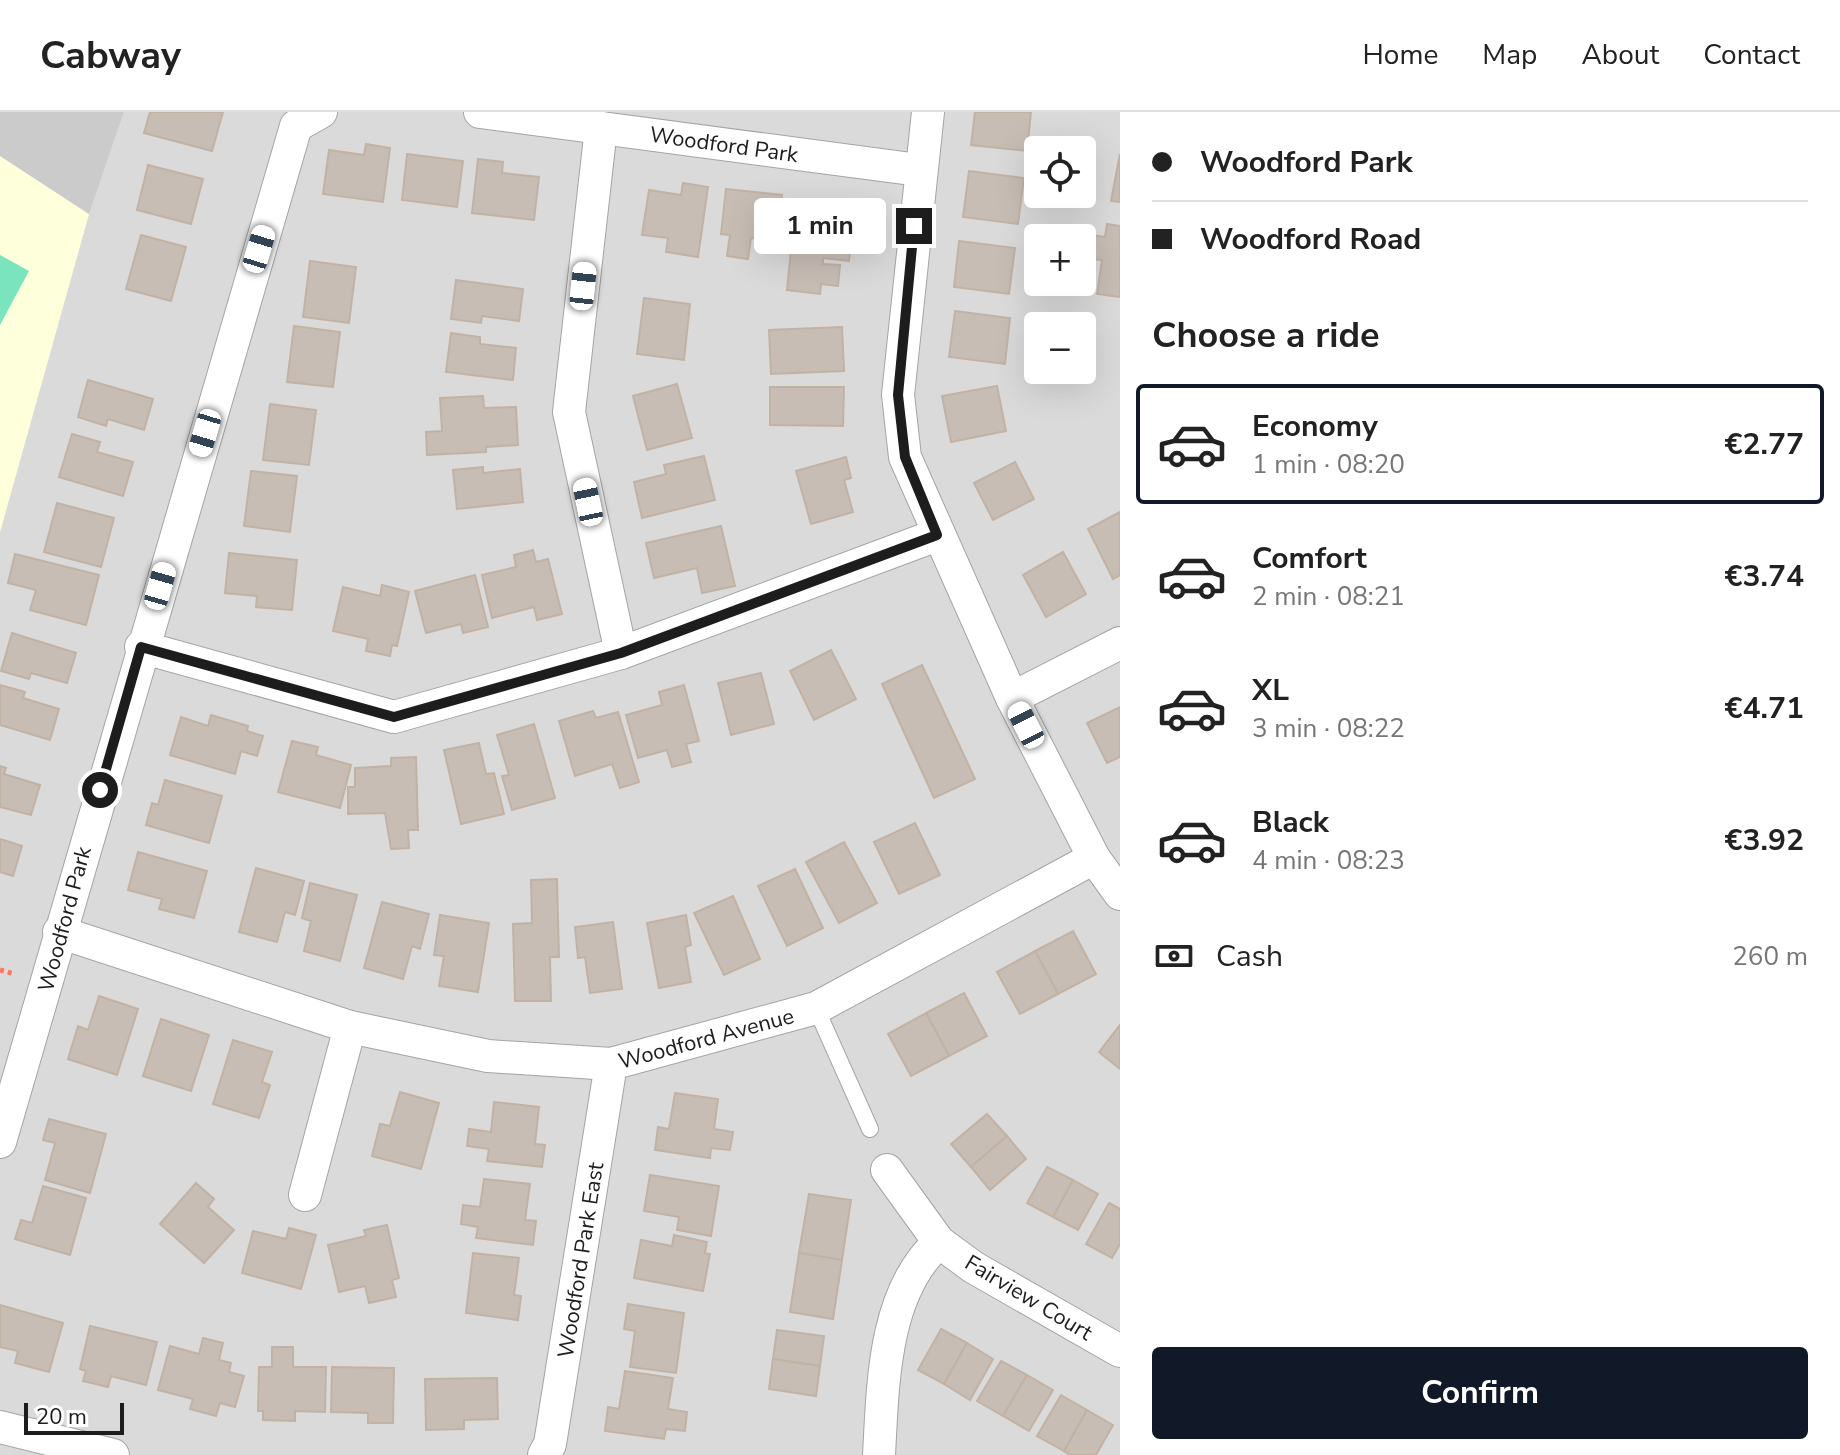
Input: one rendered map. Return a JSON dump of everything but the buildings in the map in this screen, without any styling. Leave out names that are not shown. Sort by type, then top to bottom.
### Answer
[{"type":"street","name":"Woodford Park","points":[[0,1142],[141,647],[296,126],[321,112]]},
{"type":"street","name":"Woodford Park","points":[[480,112],[919,170]]},
{"type":"street","points":[[928,112],[919,170],[898,395],[905,457],[937,535],[1012,698],[1094,858],[1120,894]]},
{"type":"street","points":[[601,128],[569,412],[621,653]]},
{"type":"street","points":[[141,647],[394,717],[621,653],[937,535]]},
{"type":"street","points":[[1012,698],[1120,643]]},
{"type":"street","name":"Woodford Avenue","points":[[59,932],[350,1027],[488,1056],[611,1064],[816,1008],[1094,858]]},
{"type":"street","points":[[305,1195],[350,1027]]},
{"type":"street","name":"Woodford Park East","points":[[544,1455],[550,1444],[611,1064]]},
{"type":"street","name":"Fairview Court","points":[[887,1170],[939,1242],[973,1267],[1120,1351]]},
{"type":"street","points":[[879,1455],[890,1342],[902,1293],[920,1259],[939,1242]]},
{"type":"street","points":[[0,1427],[113,1455]]},
{"type":"lane","points":[[816,1008],[870,1129]]},
{"type":"shaded area","points":[[0,112],[124,112],[89,214],[0,156]]},
{"type":"shaded area","points":[[124,112],[1120,112],[1120,1455],[0,1455],[0,532],[89,214]]},
{"type":"shaded area","points":[[0,156],[89,214],[0,532]]},
{"type":"green space","points":[[0,255],[29,271],[0,325]]},
{"type":"route","points":[[100,790],[141,647],[394,717],[621,653],[937,535],[905,457],[898,395],[914,226]]}]
